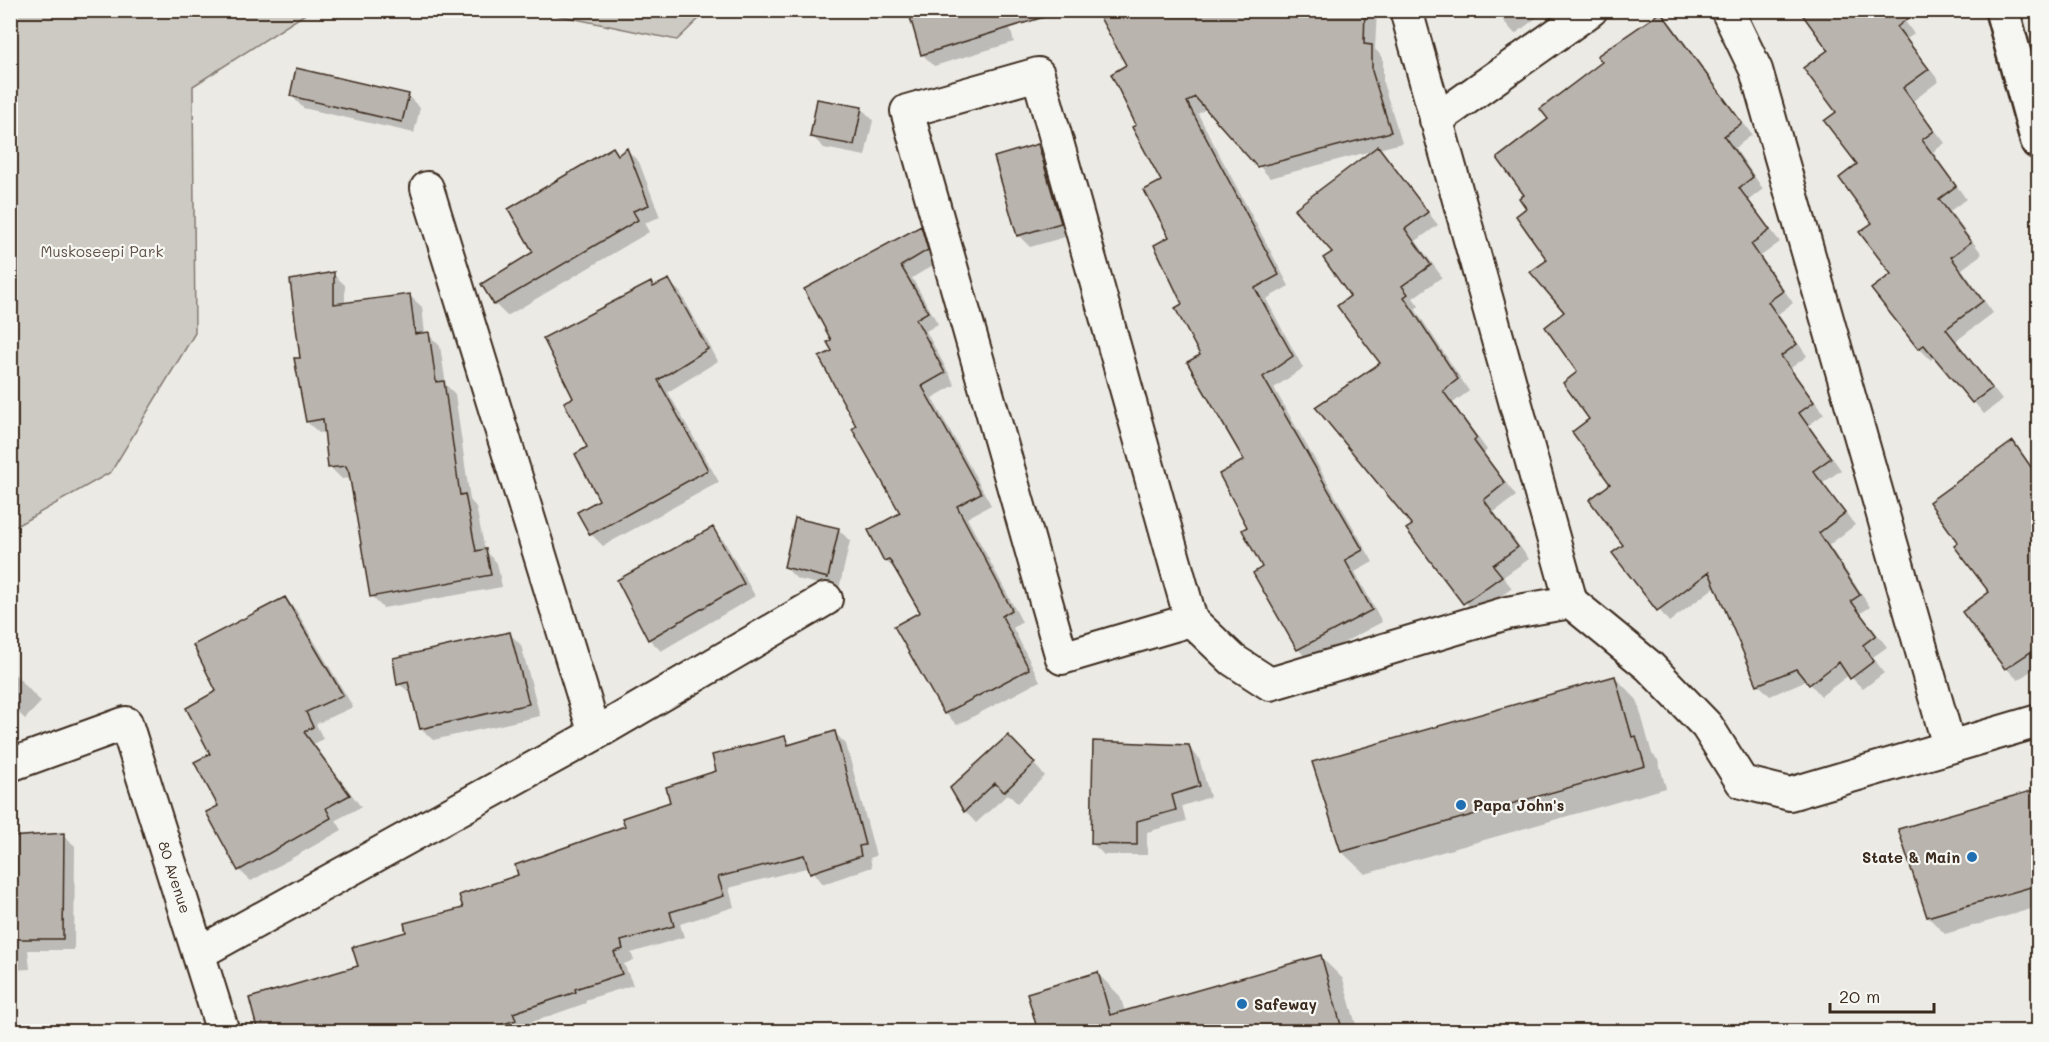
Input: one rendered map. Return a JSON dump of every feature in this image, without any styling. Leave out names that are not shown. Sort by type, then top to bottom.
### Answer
[{"type":"main road","points":[[2002,10],[2038,142]]},
{"type":"street","points":[[1406,10],[1571,602],[1649,666],[1707,726],[1742,782],[1790,794],[2038,721]]},
{"type":"street","points":[[1436,120],[1591,10]]},
{"type":"street","points":[[1727,10],[1756,70],[1949,746]]},
{"type":"street","points":[[1191,620],[1062,658],[907,111],[1038,74],[1191,620],[1233,660],[1270,684],[1508,613],[1571,602]]},
{"type":"street","points":[[427,188],[595,734]]},
{"type":"street","points":[[199,953],[595,734],[826,599]]},
{"type":"street","name":"80 Avenue","points":[[10,765],[126,723],[223,1032]]},
{"type":"green space","name":"Muskoseepi Park","points":[[11,10],[310,11],[193,86],[195,333],[111,472],[11,529]]},
{"type":"green space","points":[[707,10],[677,40],[537,11]]},
{"type":"building","points":[[908,10],[1043,10],[1044,17],[921,55]]},
{"type":"building","points":[[1096,10],[1365,10],[1364,44],[1372,45],[1372,71],[1391,132],[1257,167],[1195,97],[1187,102],[1279,275],[1255,288],[1293,356],[1263,377],[1363,550],[1345,560],[1372,610],[1297,650],[1253,573],[1262,567],[1242,530],[1247,527],[1219,474],[1244,460],[1187,362],[1200,355],[1175,308],[1182,304],[1154,245],[1169,237],[1144,190],[1161,181],[1132,127],[1136,125],[1111,74],[1126,65]]},
{"type":"building","points":[[1799,10],[1918,10],[1897,27],[1929,69],[1903,88],[1934,131],[1922,140],[1956,186],[1939,199],[1971,242],[1951,257],[1983,301],[1946,329],[1992,388],[1972,403],[1924,345],[1918,349],[1871,289],[1891,274],[1859,232],[1872,223],[1839,178],[1857,164],[1824,121],[1836,112],[1803,68],[1828,50]]},
{"type":"building","points":[[1661,12],[1742,123],[1724,136],[1753,177],[1739,188],[1770,230],[1751,244],[1783,291],[1768,302],[1797,344],[1781,356],[1814,402],[1799,413],[1831,458],[1813,471],[1845,513],[1819,533],[1860,595],[1851,601],[1876,635],[1863,645],[1874,661],[1850,679],[1839,662],[1809,685],[1796,669],[1757,685],[1709,572],[1657,611],[1612,553],[1623,545],[1589,500],[1610,484],[1572,432],[1589,419],[1563,383],[1577,372],[1545,327],[1564,312],[1530,272],[1547,260],[1516,216],[1526,208],[1519,198],[1524,195],[1497,158],[1548,119],[1540,109],[1602,62],[1597,56]]},
{"type":"building","points":[[296,68],[409,94],[402,122],[290,96]]},
{"type":"building","points":[[817,99],[862,107],[854,145],[810,137]]},
{"type":"building","points":[[1038,144],[1061,223],[1017,236],[994,157]]},
{"type":"building","points":[[1378,146],[1428,212],[1405,229],[1431,265],[1402,286],[1408,294],[1404,297],[1458,379],[1443,391],[1477,438],[1474,441],[1505,483],[1484,500],[1518,547],[1493,565],[1502,576],[1463,604],[1406,529],[1412,525],[1315,407],[1380,363],[1337,306],[1350,296],[1323,258],[1332,252],[1294,209]]},
{"type":"building","points":[[613,147],[618,155],[627,148],[649,205],[633,211],[638,220],[494,305],[481,284],[533,252],[508,209]]},
{"type":"building","points":[[921,226],[928,250],[901,266],[928,312],[916,319],[945,373],[922,386],[981,493],[957,506],[1012,610],[1002,616],[1029,669],[944,714],[894,626],[920,612],[889,559],[884,561],[868,530],[900,513],[852,429],[856,426],[819,357],[832,351],[827,342],[831,340],[804,289]]},
{"type":"building","points":[[334,272],[334,304],[410,294],[415,334],[429,332],[436,382],[444,381],[460,495],[465,494],[476,551],[486,549],[491,575],[370,597],[349,473],[346,466],[328,468],[323,419],[306,422],[294,358],[300,358],[290,280]]},
{"type":"building","points":[[669,279],[708,349],[658,380],[708,470],[590,535],[577,512],[599,500],[575,454],[587,447],[564,402],[573,398],[543,338],[651,282],[653,287]]},
{"type":"building","points":[[2013,441],[2038,477],[2038,647],[2005,669],[1962,612],[1989,592],[1954,546],[1958,543],[1929,502]]},
{"type":"building","points":[[795,518],[839,528],[828,578],[784,567]]},
{"type":"building","points":[[713,527],[744,584],[648,640],[617,580]]},
{"type":"building","points":[[285,597],[343,695],[306,712],[313,727],[304,732],[350,795],[326,808],[331,818],[238,871],[206,812],[218,806],[194,762],[210,754],[186,708],[216,691],[193,645]]},
{"type":"building","points":[[510,632],[529,704],[420,729],[408,682],[397,685],[393,658]]},
{"type":"building","points":[[1615,676],[1632,737],[1636,736],[1645,766],[1341,852],[1312,762]]},
{"type":"building","points":[[835,731],[865,845],[859,846],[861,856],[810,873],[804,855],[718,877],[724,896],[670,912],[674,926],[621,941],[623,949],[614,952],[622,974],[513,1013],[516,1020],[479,1032],[258,1032],[249,998],[358,966],[352,947],[406,932],[404,923],[463,908],[459,895],[518,875],[515,865],[625,826],[622,818],[670,802],[666,787],[716,771],[712,755],[785,736],[788,745]]},
{"type":"building","points":[[1008,735],[1035,763],[1004,792],[995,783],[964,812],[950,788]]},
{"type":"building","points":[[1093,741],[1189,745],[1200,786],[1172,795],[1176,810],[1137,821],[1137,845],[1091,844]]},
{"type":"building","name":"State & Main","points":[[2038,789],[2038,885],[1927,917],[1898,829]]},
{"type":"building","points":[[64,833],[63,939],[10,939],[10,837]]},
{"type":"building","name":"Safeway","points":[[1321,955],[1343,1032],[1038,1032],[1027,993],[1098,972],[1110,1015]]},
{"type":"place","name":"Papa John's","points":[[1461,805]]},
{"type":"place","name":"State & Main","points":[[1972,857]]},
{"type":"place","name":"Safeway","points":[[1242,1004]]}]
